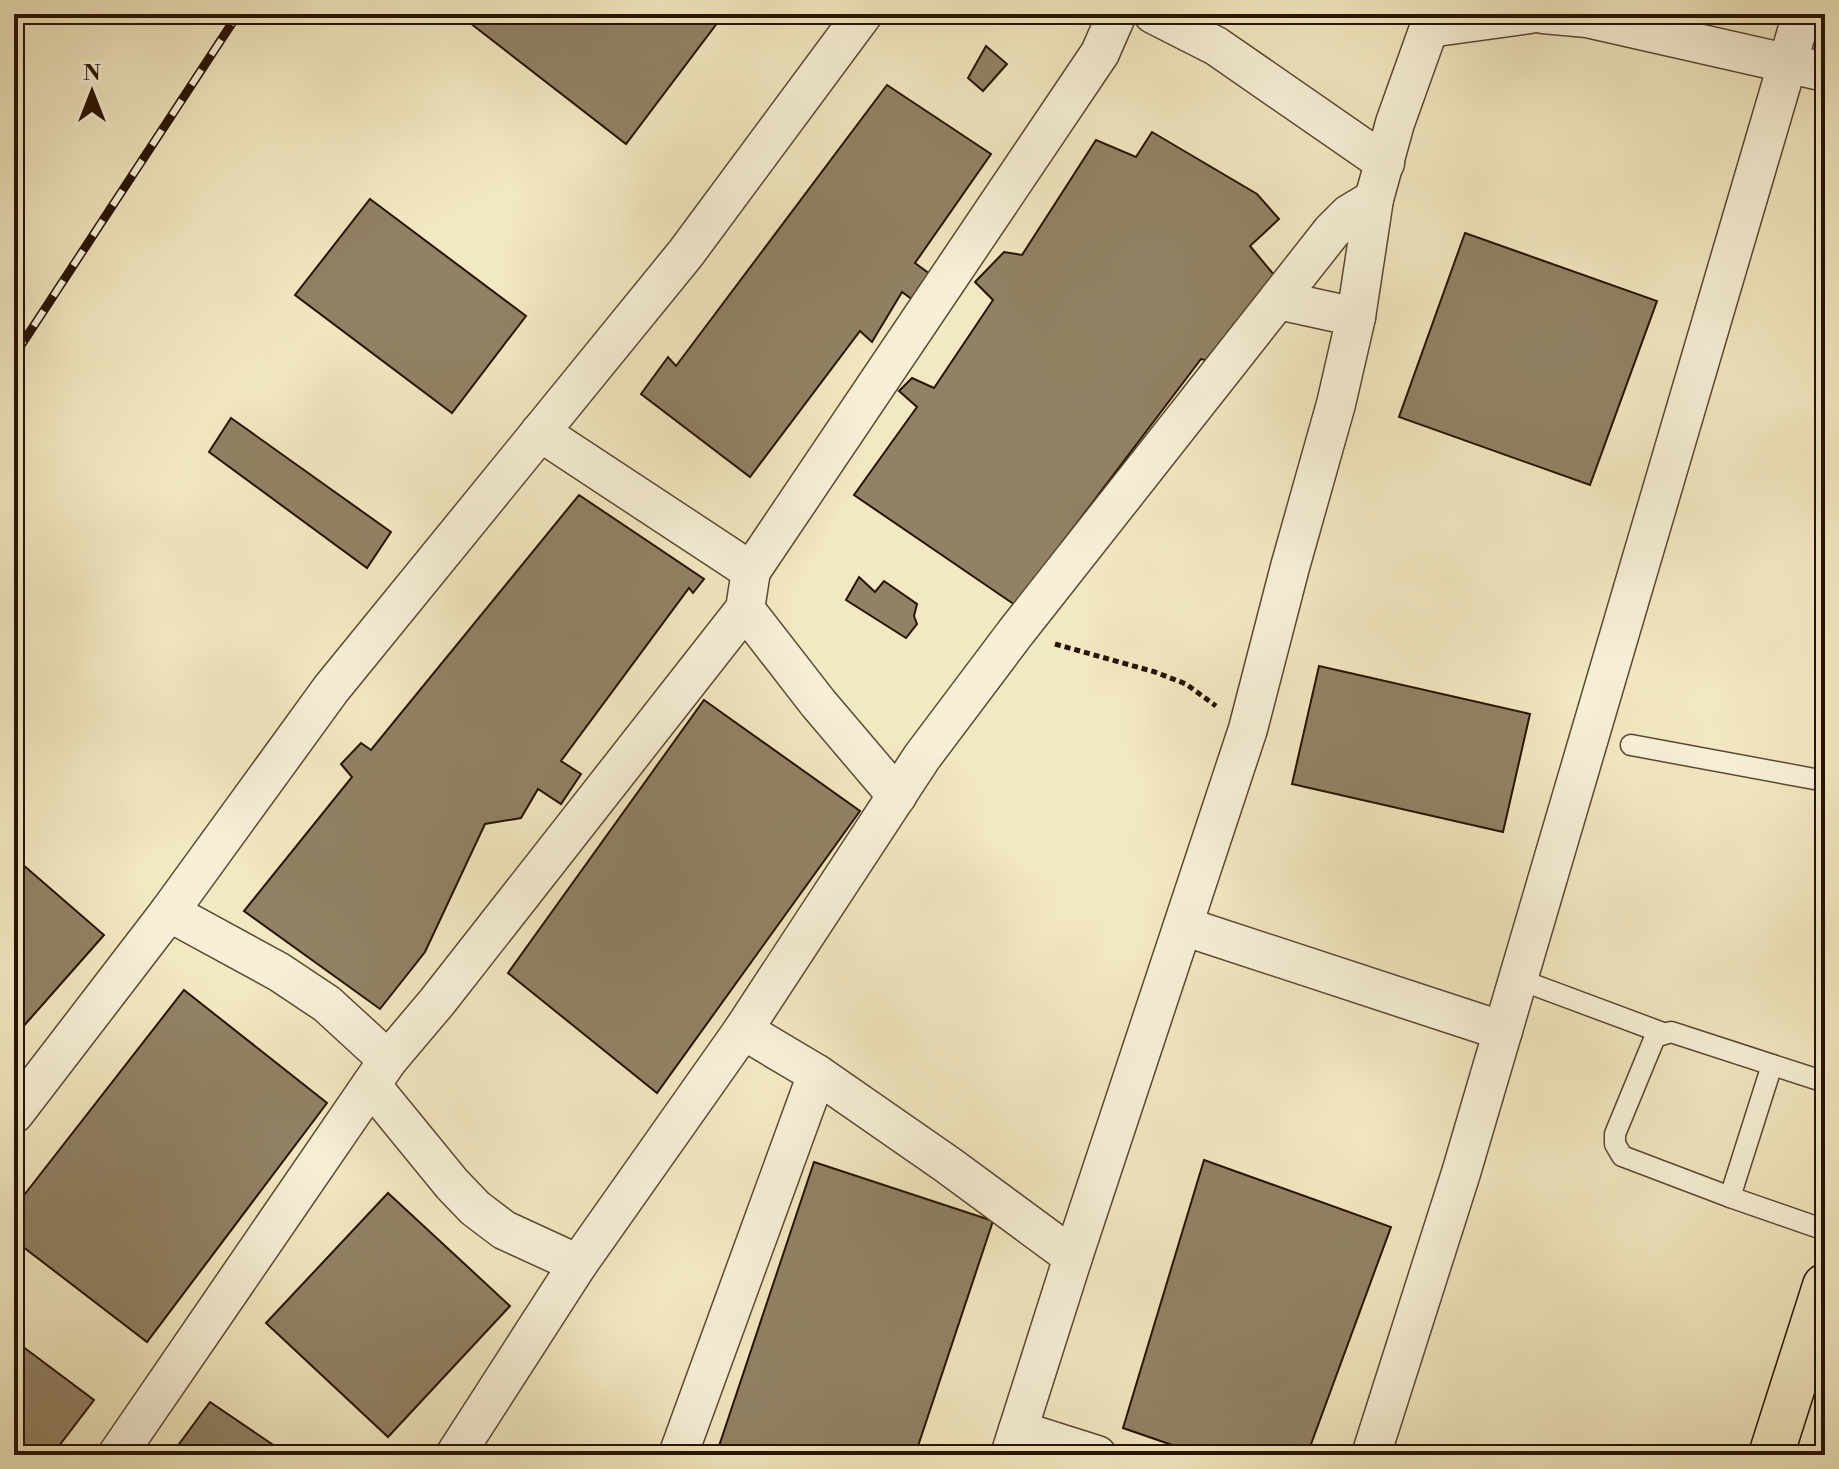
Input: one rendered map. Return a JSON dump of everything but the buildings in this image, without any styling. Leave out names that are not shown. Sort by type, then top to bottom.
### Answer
[{"type":"main road","points":[[1771,1455],[1825,1286]]},
{"type":"street","points":[[14,1114],[169,912],[331,689],[686,253],[863,14]]},
{"type":"street","points":[[117,1455],[380,1072],[745,609],[751,571],[1100,53],[1117,14]]},
{"type":"street","points":[[1153,14],[1216,46],[1385,163]]},
{"type":"street","points":[[1097,1455],[1014,1442],[1248,729],[1336,404],[1356,317],[1374,199],[1395,123],[1432,21],[1530,14]]},
{"type":"street","points":[[1543,14],[1587,18],[1825,72]]},
{"type":"street","points":[[1371,1455],[1461,1173],[1802,14]]},
{"type":"street","points":[[455,1455],[578,1264],[743,1030],[922,757],[1016,632],[1332,231],[1349,214],[1374,199]]},
{"type":"street","points":[[1278,300],[1356,317]]},
{"type":"street","points":[[540,432],[751,571]]},
{"type":"street","points":[[745,609],[818,703],[897,796]]},
{"type":"street","points":[[169,912],[279,972],[327,1004],[380,1072],[452,1184],[475,1208],[504,1230],[578,1264]]},
{"type":"street","points":[[1183,926],[1503,1031]]},
{"type":"street","points":[[743,1030],[817,1074],[1073,1257]]},
{"type":"street","points":[[678,1455],[817,1074]]},
{"type":"lane","points":[[1631,745],[1825,781]]},
{"type":"lane","points":[[1518,979],[1663,1033]]},
{"type":"lane","points":[[1825,1082],[1671,1032],[1663,1033],[1655,1037],[1615,1134],[1615,1144],[1622,1156],[1825,1230]]},
{"type":"lane","points":[[1730,1197],[1772,1065]]},
{"type":"path","points":[[1016,632],[1155,672],[1186,684],[1248,729]]},
{"type":"railway","points":[[14,356],[238,14]]}]
